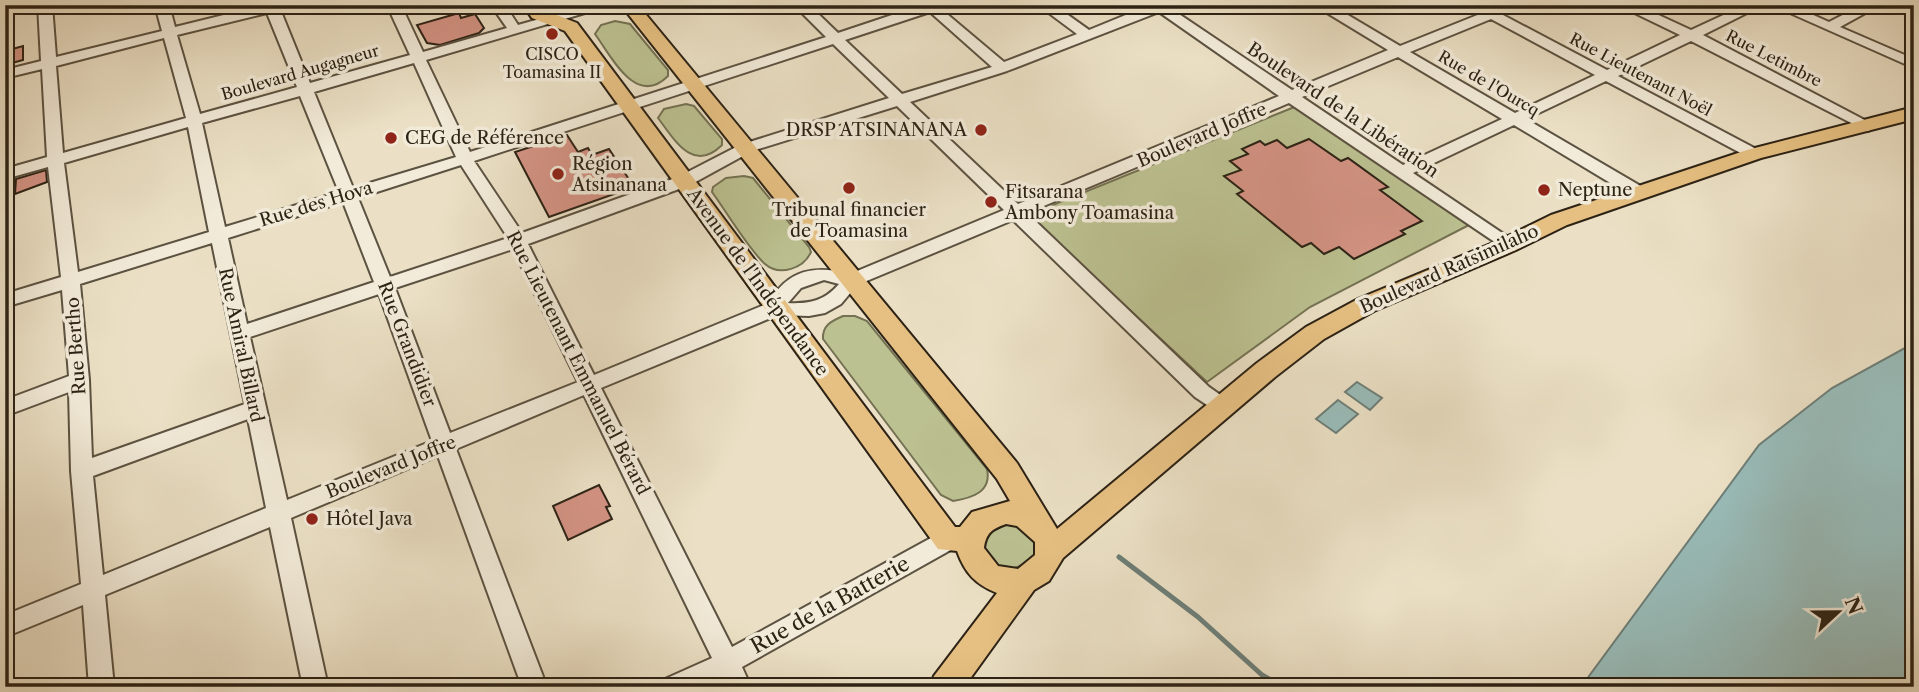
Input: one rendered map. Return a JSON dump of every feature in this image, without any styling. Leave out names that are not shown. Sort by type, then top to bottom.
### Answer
[{"type":"main road","name":"Avenue de l'Indépendance","points":[[531,5],[538,14],[555,11],[571,27],[776,308],[959,539]]},
{"type":"main road","points":[[629,5],[695,83],[851,281],[1007,471],[1037,524]]},
{"type":"main road","name":"Boulevard Ratsimilaho","points":[[1051,551],[1222,407],[1315,333],[1366,305],[1559,220],[1638,192],[1754,154],[1914,113]]},
{"type":"main road","points":[[945,687],[1023,580],[1043,568],[1051,551],[1045,530],[1029,516],[1005,512],[982,520],[959,539],[969,549],[978,569],[999,581],[1023,580]]},
{"type":"street","name":"Rue Bertho","points":[[45,5],[55,159],[79,380],[82,471],[102,687]]},
{"type":"street","name":"Rue Amiral Billard","points":[[162,5],[194,121],[316,687]]},
{"type":"street","name":"Rue Lieutenant Emmanuel Bérard","points":[[394,5],[465,159],[519,241],[592,384],[739,687]]},
{"type":"street","points":[[498,5],[514,29]]},
{"type":"street","points":[[801,5],[903,101],[1014,213],[1202,392],[1222,407]]},
{"type":"street","points":[[1045,5],[1089,37]]},
{"type":"street","name":"Rue de l'Ourcq","points":[[1321,5],[1638,192]]},
{"type":"street","name":"Rue Lieutenant Noël","points":[[1474,5],[1754,154]]},
{"type":"street","name":"Boulevard Joffre","points":[[851,281],[1399,51],[1516,5]]},
{"type":"street","name":"Rue Letimbre","points":[[1625,5],[1693,36],[1868,126]]},
{"type":"street","points":[[1408,169],[1756,5]]},
{"type":"street","points":[[1779,5],[1914,64]]},
{"type":"street","points":[[1829,27],[1873,5]]},
{"type":"street","points":[[5,74],[275,6]]},
{"type":"street","name":"Rue Grandidier","points":[[275,6],[446,444],[534,687]]},
{"type":"street","name":"Boulevard Augagneur","points":[[5,174],[514,29],[555,11],[597,6]]},
{"type":"street","points":[[695,83],[933,6],[1002,68]]},
{"type":"street","points":[[238,334],[519,241],[684,181],[746,148],[1002,68],[1089,37],[1163,6]]},
{"type":"street","name":"Boulevard de la Libération","points":[[1163,6],[1514,242]]},
{"type":"street","name":"Rue des Hova","points":[[5,301],[217,233],[465,159],[695,83]]},
{"type":"street","name":"Boulevard de la Libération","points":[[1294,96],[1408,169],[1514,242]]},
{"type":"street","points":[[824,274],[851,281],[841,295],[825,307],[803,312],[776,308],[785,289],[803,278],[824,274]]},
{"type":"street","name":"Boulevard Joffre","points":[[5,626],[776,308]]},
{"type":"street","points":[[5,408],[79,380]]},
{"type":"street","points":[[82,471],[255,408]]},
{"type":"street","name":"Rue de la Batterie","points":[[674,687],[727,663],[959,539]]},
{"type":"green space","points":[[615,21],[630,24],[668,70],[668,76],[656,84],[645,86],[635,83],[626,75],[595,34],[601,25]]},
{"type":"green space","points":[[686,104],[694,106],[722,139],[722,145],[712,153],[693,155],[685,150],[658,118],[664,109]]},
{"type":"green space","points":[[1297,106],[1469,225],[1310,307],[1207,382],[1028,215]]},
{"type":"green space","points":[[726,178],[753,178],[809,247],[811,252],[808,258],[797,266],[778,270],[765,264],[712,192],[713,187]]},
{"type":"green space","points":[[843,316],[855,316],[867,321],[987,469],[986,483],[979,492],[953,501],[941,495],[823,339],[826,327]]},
{"type":"green space","points":[[1001,519],[1035,531],[1038,553],[1020,566],[1006,569],[1000,567],[981,545],[983,534]]},
{"type":"water","points":[[1914,343],[1914,687],[1581,687],[1759,445],[1832,388]]},
{"type":"water","points":[[1357,382],[1382,398],[1370,410],[1345,392]]},
{"type":"water","points":[[1338,400],[1358,414],[1336,433],[1316,419]]},
{"type":"building","points":[[459,13],[461,18],[475,14],[484,28],[479,33],[440,45],[427,43],[417,25]]},
{"type":"building","points":[[23,46],[23,60],[5,65],[5,51]]},
{"type":"building","name":"Région Atsinanana","points":[[567,135],[578,152],[588,148],[592,155],[609,149],[634,187],[549,217],[515,152]]},
{"type":"building","points":[[1309,139],[1341,161],[1348,158],[1388,187],[1380,190],[1422,221],[1401,231],[1405,234],[1354,259],[1339,247],[1324,254],[1311,243],[1302,247],[1237,194],[1243,191],[1224,176],[1241,170],[1230,161],[1248,154],[1242,149],[1260,141],[1265,145],[1277,140],[1287,148]]},
{"type":"building","points":[[46,170],[47,182],[15,194],[16,179]]},
{"type":"building","points":[[599,485],[610,506],[606,507],[612,519],[568,540],[553,506]]},
{"type":"waterway","points":[[1119,557],[1198,617],[1262,675],[1283,687]]},
{"type":"place","name":"CISCO Toamasina II","points":[[552,34]]},
{"type":"place","name":"DRSP ATSINANANA","points":[[981,130]]},
{"type":"place","name":"CEG de Référence","points":[[391,138]]},
{"type":"place","name":"Région Atsinanana","points":[[558,174]]},
{"type":"place","name":"Tribunal financier de Toamasina","points":[[849,188]]},
{"type":"place","name":"Neptune","points":[[1544,190]]},
{"type":"place","name":"Fitsarana Ambony Toamasina","points":[[991,202]]},
{"type":"place","name":"Hôtel Java","points":[[312,519]]}]
